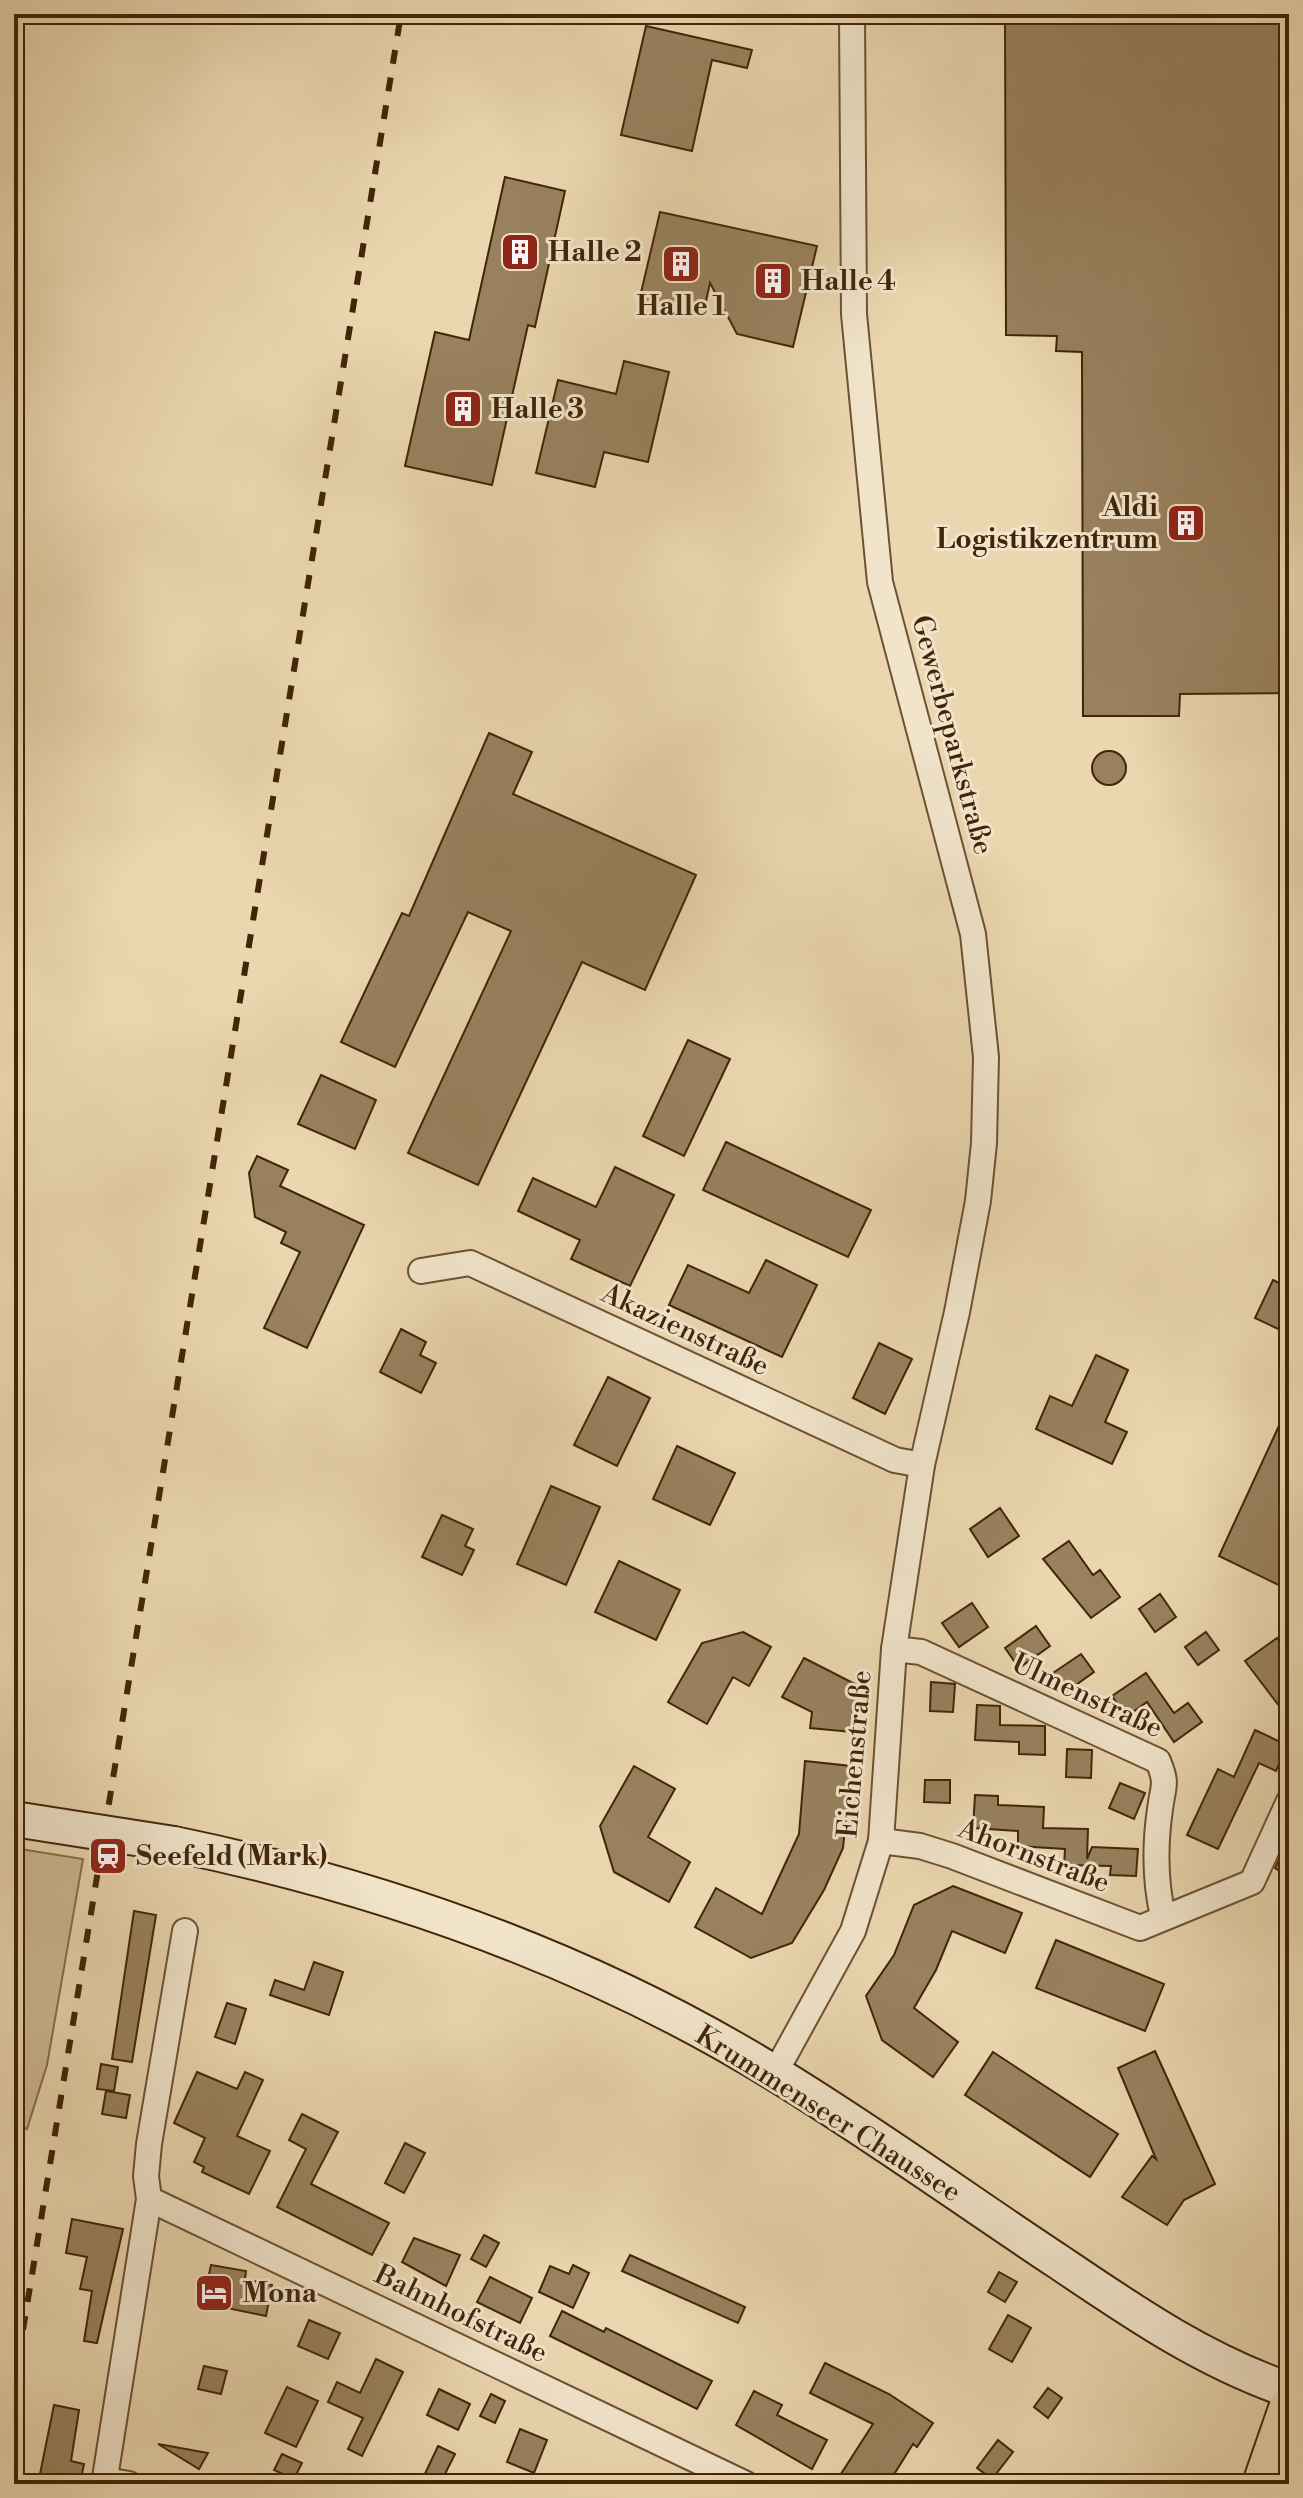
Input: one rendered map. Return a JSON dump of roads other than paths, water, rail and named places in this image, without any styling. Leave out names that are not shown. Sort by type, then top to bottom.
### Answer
[{"type":"main road","name":"Krummenseer Chaussee","points":[[14,1819],[174,1844],[282,1866],[445,1917],[576,1968],[775,2073],[1206,2357],[1289,2390]]},
{"type":"main road","points":[[1262,2484],[1289,2406]]},
{"type":"street","name":"Gewerbeparkstraße","points":[[852,14],[854,314],[880,582],[973,934],[986,1057],[978,1201],[922,1465]]},
{"type":"street","name":"Akazienstraße","points":[[421,1271],[470,1263],[895,1460],[922,1465]]},
{"type":"street","name":"Eichenstraße","points":[[775,2073],[853,1931],[881,1841],[894,1649],[922,1465]]},
{"type":"street","name":"Ulmenstraße","points":[[894,1649],[921,1652],[1158,1761],[1167,1783],[1160,1807],[1156,1887],[1163,1916]]},
{"type":"street","points":[[1163,1916],[1252,1882],[1289,1801]]},
{"type":"street","name":"Ahornstraße","points":[[881,1841],[920,1846],[952,1856],[1140,1928],[1163,1916]]},
{"type":"street","points":[[113,2483],[149,2199],[146,2176],[149,2144],[185,1931]]},
{"type":"street","name":"Bahnhofstraße","points":[[149,2199],[746,2484]]},
{"type":"railway","points":[[14,2385],[401,14]]},
{"type":"place","name":"Halle 2","points":[[520,252]]},
{"type":"place","name":"Halle 1","points":[[681,264]]},
{"type":"place","name":"Halle 4","points":[[773,281]]},
{"type":"place","name":"Halle 3","points":[[463,409]]},
{"type":"place","name":"Aldi Logistikzentrum","points":[[1186,523]]},
{"type":"place","name":"Seefeld (Mark)","points":[[108,1856]]},
{"type":"place","name":"Mona","points":[[214,2293]]}]
